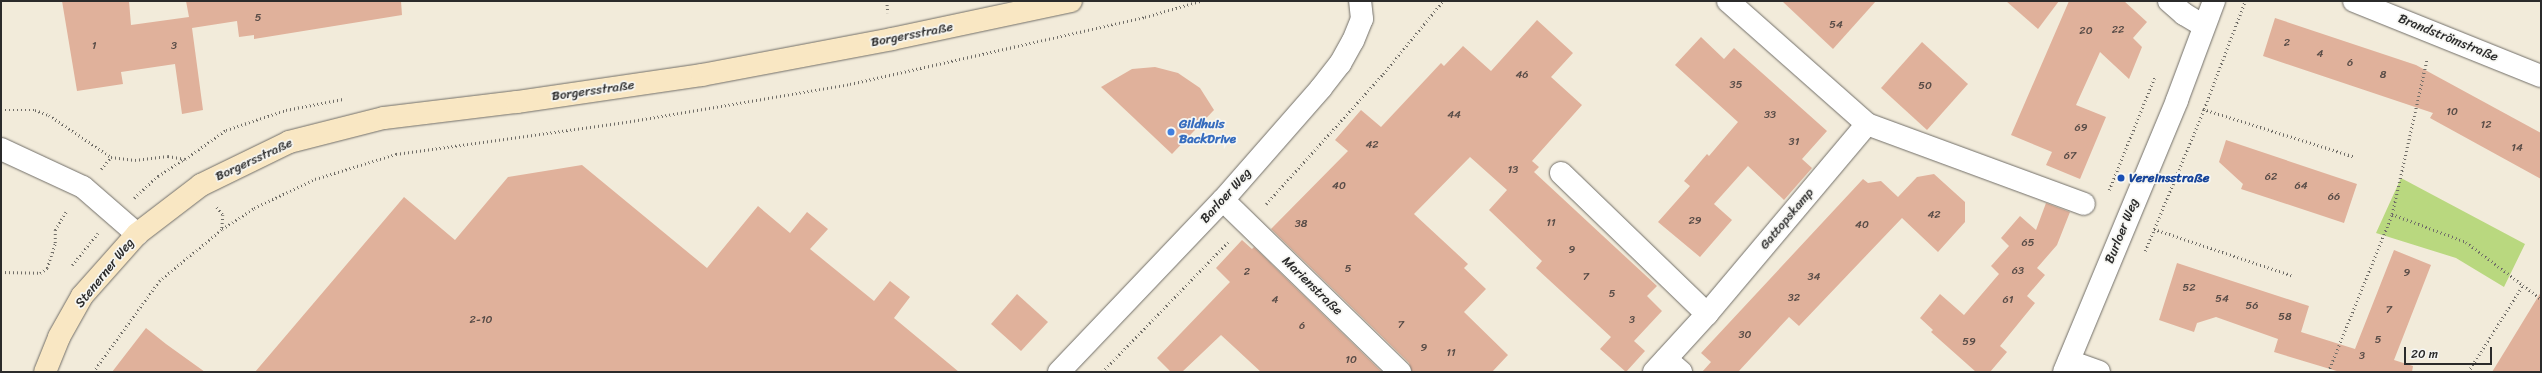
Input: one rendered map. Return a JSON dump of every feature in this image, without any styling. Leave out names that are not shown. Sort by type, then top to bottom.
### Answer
[{"type":"street","name":"Borgersstraße","points":[[137,234],[201,185],[289,142],[376,120],[702,75],[900,38],[1071,1]]},
{"type":"street","name":"Barloer Weg","points":[[1059,372],[1224,200],[1340,64],[1362,19],[1360,1]]},
{"type":"street","points":[[1728,1],[1867,124],[2084,204]]},
{"type":"street","points":[[2169,1],[2184,14],[2204,26]]},
{"type":"street","name":"Burloer Weg","points":[[2067,367],[2177,100],[2214,1]]},
{"type":"street","name":"Brandströmstraße","points":[[2354,1],[2541,76]]},
{"type":"street","name":"Gattopskamp","points":[[1667,368],[1707,314],[1867,124]]},
{"type":"street","name":"Stenerner Weg","points":[[1,149],[84,187],[137,234],[82,296],[59,337],[45,372]]},
{"type":"street","points":[[1561,173],[1707,314]]},
{"type":"street","name":"Marienstraße","points":[[1224,200],[1400,372]]},
{"type":"street","points":[[2067,367],[2099,372]]},
{"type":"path","points":[[93,372],[159,281],[222,229],[254,208],[315,179],[396,154],[626,122],[850,84],[1145,17],[1200,1]]},
{"type":"path","points":[[1102,372],[1285,186],[1444,1]]},
{"type":"path","points":[[2328,372],[2392,214],[2425,72],[2429,31]]},
{"type":"path","points":[[2177,100],[2355,157]]},
{"type":"path","points":[[1,272],[40,273],[47,268],[55,243],[55,230],[84,187],[111,158]]},
{"type":"path","points":[[2392,214],[2466,242],[2541,298]]},
{"type":"path","points":[[2127,220],[2291,275]]},
{"type":"path","points":[[2468,372],[2523,285]]},
{"type":"green space","points":[[2401,178],[2525,244],[2504,287],[2456,258],[2376,233]]},
{"type":"building","points":[[62,1],[129,1],[131,25],[189,17],[186,1],[401,1],[402,15],[254,39],[254,35],[239,37],[237,21],[192,28],[203,110],[182,114],[175,64],[121,72],[123,84],[77,91]]},
{"type":"building","points":[[1782,1],[1876,1],[1833,49]]},
{"type":"building","points":[[2006,1],[2059,1],[2038,29]]},
{"type":"building","points":[[2069,1],[2124,1],[2147,22],[2133,38],[2142,47],[2129,79],[2100,52],[2076,105],[2106,117],[2080,179],[2046,165],[2052,152],[2011,135]]},
{"type":"building","points":[[2275,18],[2416,65],[2541,133],[2541,179],[2430,118],[2433,113],[2263,56]]},
{"type":"building","points":[[1537,20],[1573,53],[1551,77],[1582,105],[1532,161],[1539,167],[1534,172],[1657,286],[1647,296],[1662,311],[1634,341],[1645,351],[1626,372],[1600,349],[1611,337],[1536,268],[1542,261],[1489,210],[1507,190],[1470,157],[1414,214],[1468,264],[1464,268],[1486,289],[1464,312],[1508,355],[1492,372],[1412,372],[1409,363],[1271,229],[1348,151],[1335,140],[1361,110],[1381,127],[1441,63],[1444,66],[1463,46],[1491,71]]},
{"type":"building","points":[[1701,37],[1724,59],[1734,48],[1827,131],[1802,159],[1812,168],[1784,200],[1748,166],[1714,204],[1732,220],[1700,257],[1658,222],[1690,186],[1684,181],[1707,154],[1709,156],[1738,122],[1675,65]]},
{"type":"building","points":[[1922,42],[1968,84],[1927,130],[1881,88]]},
{"type":"building","name":"Gildhuis BackDrive","points":[[1155,67],[1178,73],[1200,88],[1214,110],[1172,154],[1101,87],[1132,69]]},
{"type":"building","points":[[2226,140],[2357,184],[2344,223],[2241,189],[2243,184],[2219,162]]},
{"type":"building","points":[[582,165],[707,268],[758,206],[790,233],[807,212],[828,229],[810,249],[874,301],[890,281],[910,297],[894,318],[959,372],[255,372],[404,197],[455,240],[508,177]]},
{"type":"building","points":[[1934,174],[1965,202],[1965,222],[1938,252],[1902,218],[1799,326],[1789,317],[1738,372],[1702,372],[1711,362],[1701,353],[1863,179],[1868,183],[1881,181],[1898,197],[1917,177]]},
{"type":"building","points":[[2046,203],[2070,212],[2057,245],[2037,268],[2045,275],[2027,296],[2035,303],[2000,346],[2007,352],[1990,372],[1976,372],[1931,332],[1933,330],[1920,318],[1940,294],[1964,315],[1999,274],[1991,266],[2009,246],[2001,238],[2020,216],[2036,230]]},
{"type":"building","points":[[1242,240],[1252,249],[1254,247],[1382,372],[1261,372],[1221,335],[1182,372],[1171,372],[1157,358],[1230,282],[1216,268]]},
{"type":"building","points":[[2394,250],[2431,265],[2394,360],[2413,366],[2412,372],[2340,372],[2274,352],[2278,339],[2216,317],[2197,323],[2194,332],[2159,320],[2177,263],[2309,306],[2301,332],[2355,349]]},
{"type":"building","points":[[2541,292],[2541,372],[2492,372],[2505,351]]},
{"type":"building","points":[[1017,294],[1048,322],[1021,351],[991,324]]},
{"type":"building","points":[[146,328],[166,344],[205,372],[112,372]]},
{"type":"place","name":"Gildhuis BackDrive","points":[[1171,132]]},
{"type":"place","name":"Vereinsstraße","points":[[2121,178]]}]
